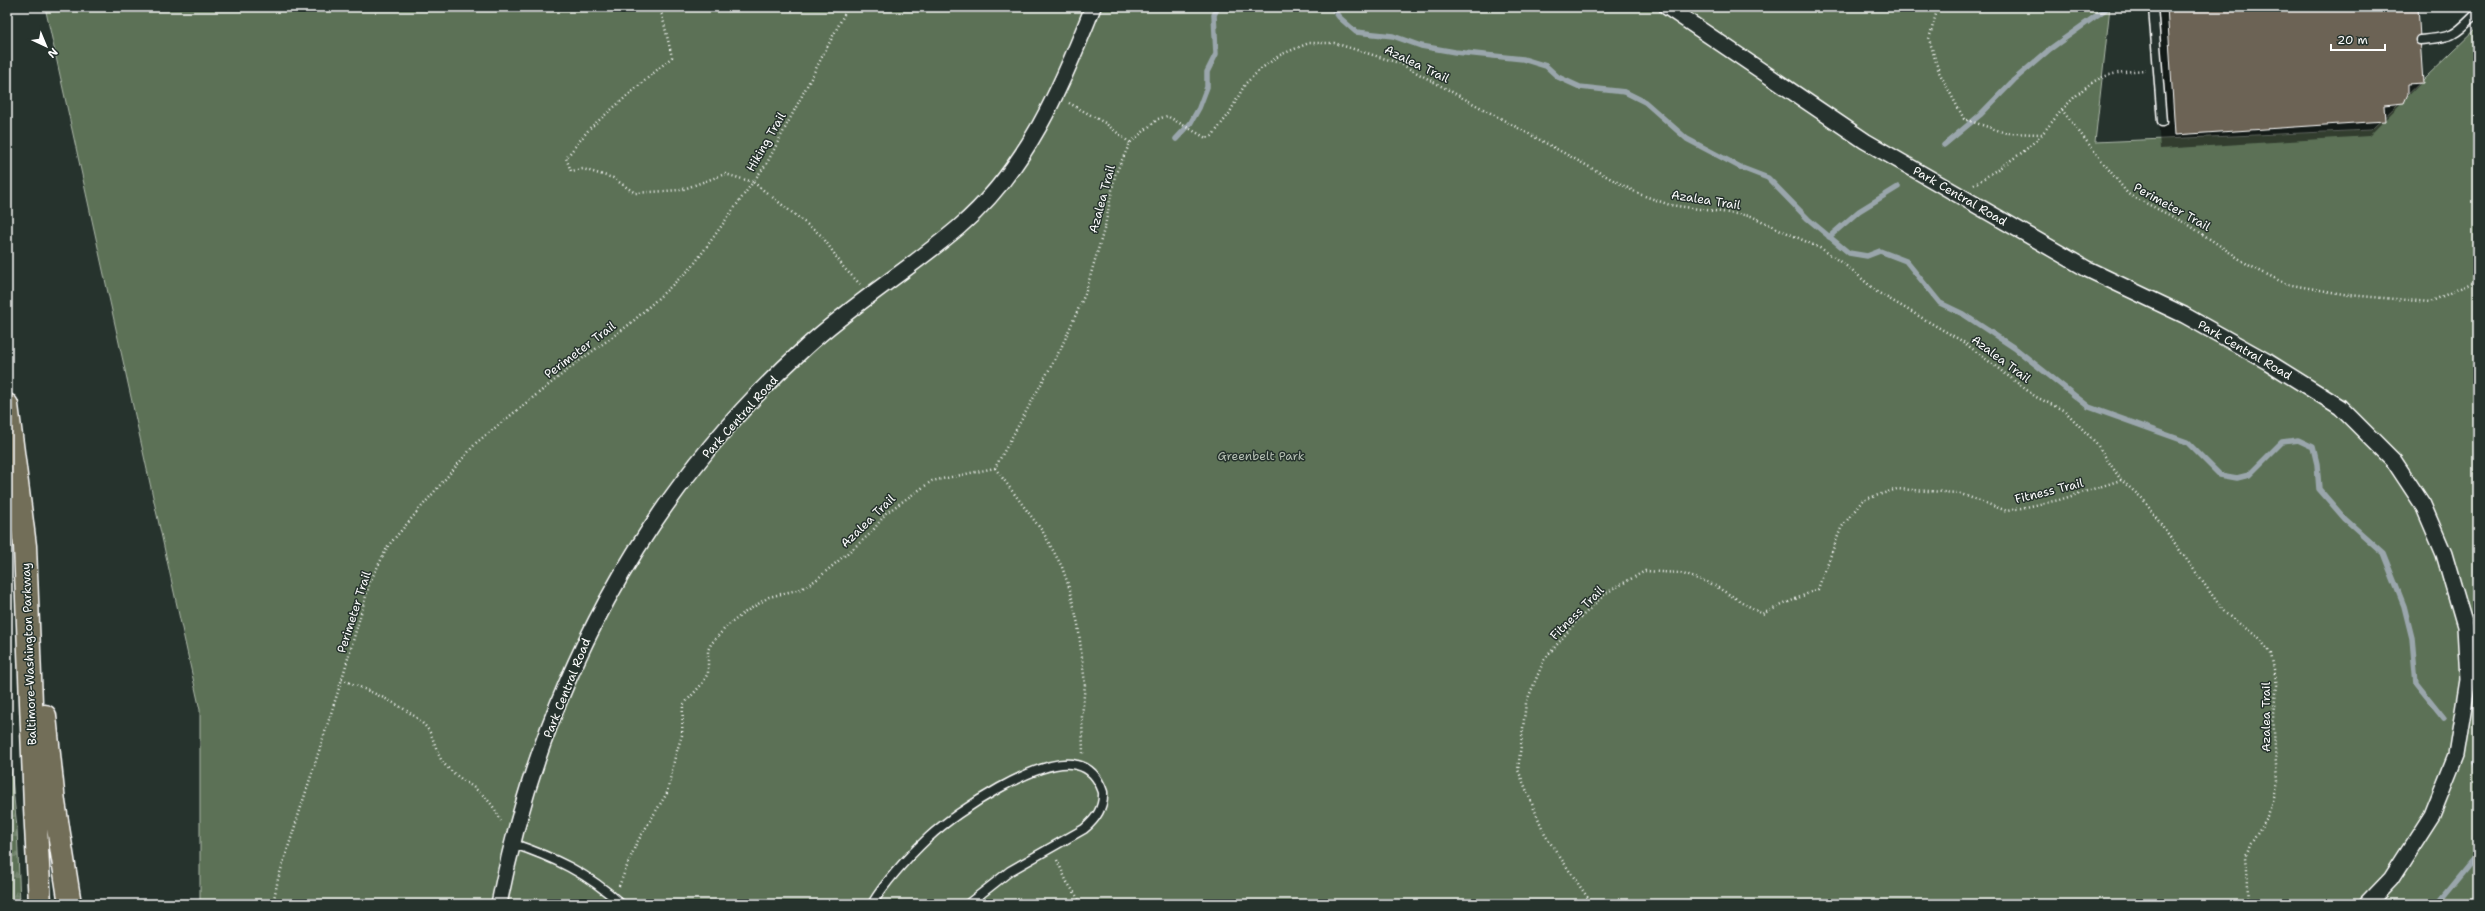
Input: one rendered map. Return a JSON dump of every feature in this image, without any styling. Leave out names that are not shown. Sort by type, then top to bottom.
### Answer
[{"type":"highway","name":"Baltimore-Washington Parkway","points":[[7,405],[26,546],[35,807],[40,904]]},
{"type":"highway","points":[[26,546],[54,802],[70,904]]},
{"type":"street","name":"Park Central Road","points":[[499,904],[511,844],[520,810],[560,698],[595,619],[627,562],[683,482],[746,407],[807,346],[961,226],[1006,178],[1031,143],[1060,88],[1093,7]]},
{"type":"street","name":"Park Central Road","points":[[1667,7],[1865,141],[2087,269],[2184,315],[2248,351],[2340,407],[2394,461],[2423,505],[2444,554],[2465,626],[2468,680],[2456,754],[2432,815],[2391,879],[2367,904]]},
{"type":"lane","points":[[2153,7],[2162,122]]},
{"type":"lane","points":[[2420,40],[2448,38],[2459,31],[2478,12]]},
{"type":"lane","points":[[872,904],[890,879],[929,837],[968,807],[998,789],[1044,768],[1067,763],[1083,767],[1096,778],[1102,788],[1103,799],[1100,812],[1084,829],[1004,874],[968,904]]},
{"type":"lane","points":[[511,844],[570,866],[621,904]]},
{"type":"path","points":[[657,7],[662,15],[672,57],[590,128],[566,158],[571,171],[583,169],[613,178],[635,193],[681,190],[725,174],[753,182]]},
{"type":"path","name":"Hiking Trail","points":[[848,7],[767,163],[753,182],[822,236],[844,268],[871,296]]},
{"type":"path","points":[[1938,7],[1929,39],[1939,72],[1964,119],[2006,133],[2042,134]]},
{"type":"path","name":"Azalea Trail","points":[[614,898],[636,844],[667,793],[674,757],[682,735],[683,705],[702,684],[708,673],[708,650],[726,627],[761,602],[801,589],[816,580],[871,534],[886,513],[932,481],[995,468],[1061,348],[1085,294],[1105,226],[1115,175],[1130,143],[1158,119],[1167,116],[1199,135],[1206,138],[1212,136],[1229,114],[1245,84],[1280,55],[1309,43],[1334,42],[1377,54],[1438,84],[1639,194],[1670,205],[1751,216],[1822,249],[1852,270],[1877,292],[1962,341],[2036,397],[2065,411],[2096,443],[2121,480],[2143,499],[2225,613],[2259,638],[2271,654],[2277,685],[2274,714],[2277,782],[2268,816],[2250,844],[2246,856],[2248,884],[2246,904]]},
{"type":"path","points":[[1960,196],[2023,152],[2042,134],[2062,110],[2097,78],[2107,74],[2157,68]]},
{"type":"path","points":[[1060,88],[1067,102],[1105,123],[1130,143]]},
{"type":"path","name":"Perimeter Trail","points":[[2062,110],[2128,194],[2189,225],[2250,266],[2286,284],[2349,295],[2430,302],[2478,280]]},
{"type":"path","name":"Perimeter Trail","points":[[273,904],[317,752],[342,679],[370,582],[388,546],[476,443],[575,364],[630,324],[692,267],[753,182]]},
{"type":"path","points":[[995,468],[1043,532],[1062,567],[1070,590],[1078,624],[1086,684],[1082,717],[1083,767]]},
{"type":"path","name":"Fitness Trail","points":[[1592,904],[1545,835],[1518,770],[1526,703],[1544,660],[1575,623],[1606,593],[1645,570],[1680,574],[1710,583],[1762,614],[1818,589],[1841,528],[1863,500],[1897,489],[1958,493],[2007,511],[2059,500],[2121,480]]},
{"type":"path","points":[[342,679],[402,708],[427,728],[445,765],[476,787],[493,804],[511,844]]},
{"type":"path","points":[[1050,847],[1067,882],[1082,904]]},
{"type":"green space","name":"Greenbelt Park","points":[[45,7],[2110,7],[2095,142],[2371,130],[2478,27],[2478,904],[200,904],[200,710]]},
{"type":"green space","points":[[7,728],[17,828],[20,904],[7,904]]},
{"type":"building","points":[[2167,7],[2418,7],[2423,83],[2408,84],[2408,94],[2404,103],[2384,105],[2385,121],[2175,135]]},
{"type":"waterway","points":[[1176,139],[1190,124],[1199,108],[1207,87],[1207,72],[1216,54],[1214,15],[1218,7]]},
{"type":"waterway","points":[[1332,7],[1339,17],[1356,32],[1393,36],[1421,46],[1455,52],[1523,59],[1546,66],[1558,77],[1580,87],[1625,92],[1645,102],[1687,139],[1742,168],[1768,178],[1808,219],[1849,253],[1867,256],[1880,251],[1906,261],[1940,303],[1963,314],[2016,349],[2089,407],[2187,442],[2220,475],[2237,478],[2249,475],[2282,442],[2298,440],[2313,447],[2317,464],[2319,489],[2345,519],[2383,553],[2404,606],[2412,638],[2416,683],[2444,718]]},
{"type":"waterway","points":[[1944,145],[1980,115],[2014,80],[2050,49],[2107,8]]},
{"type":"waterway","points":[[1829,237],[1859,211],[1898,187]]},
{"type":"waterway","points":[[2437,904],[2478,854]]}]
